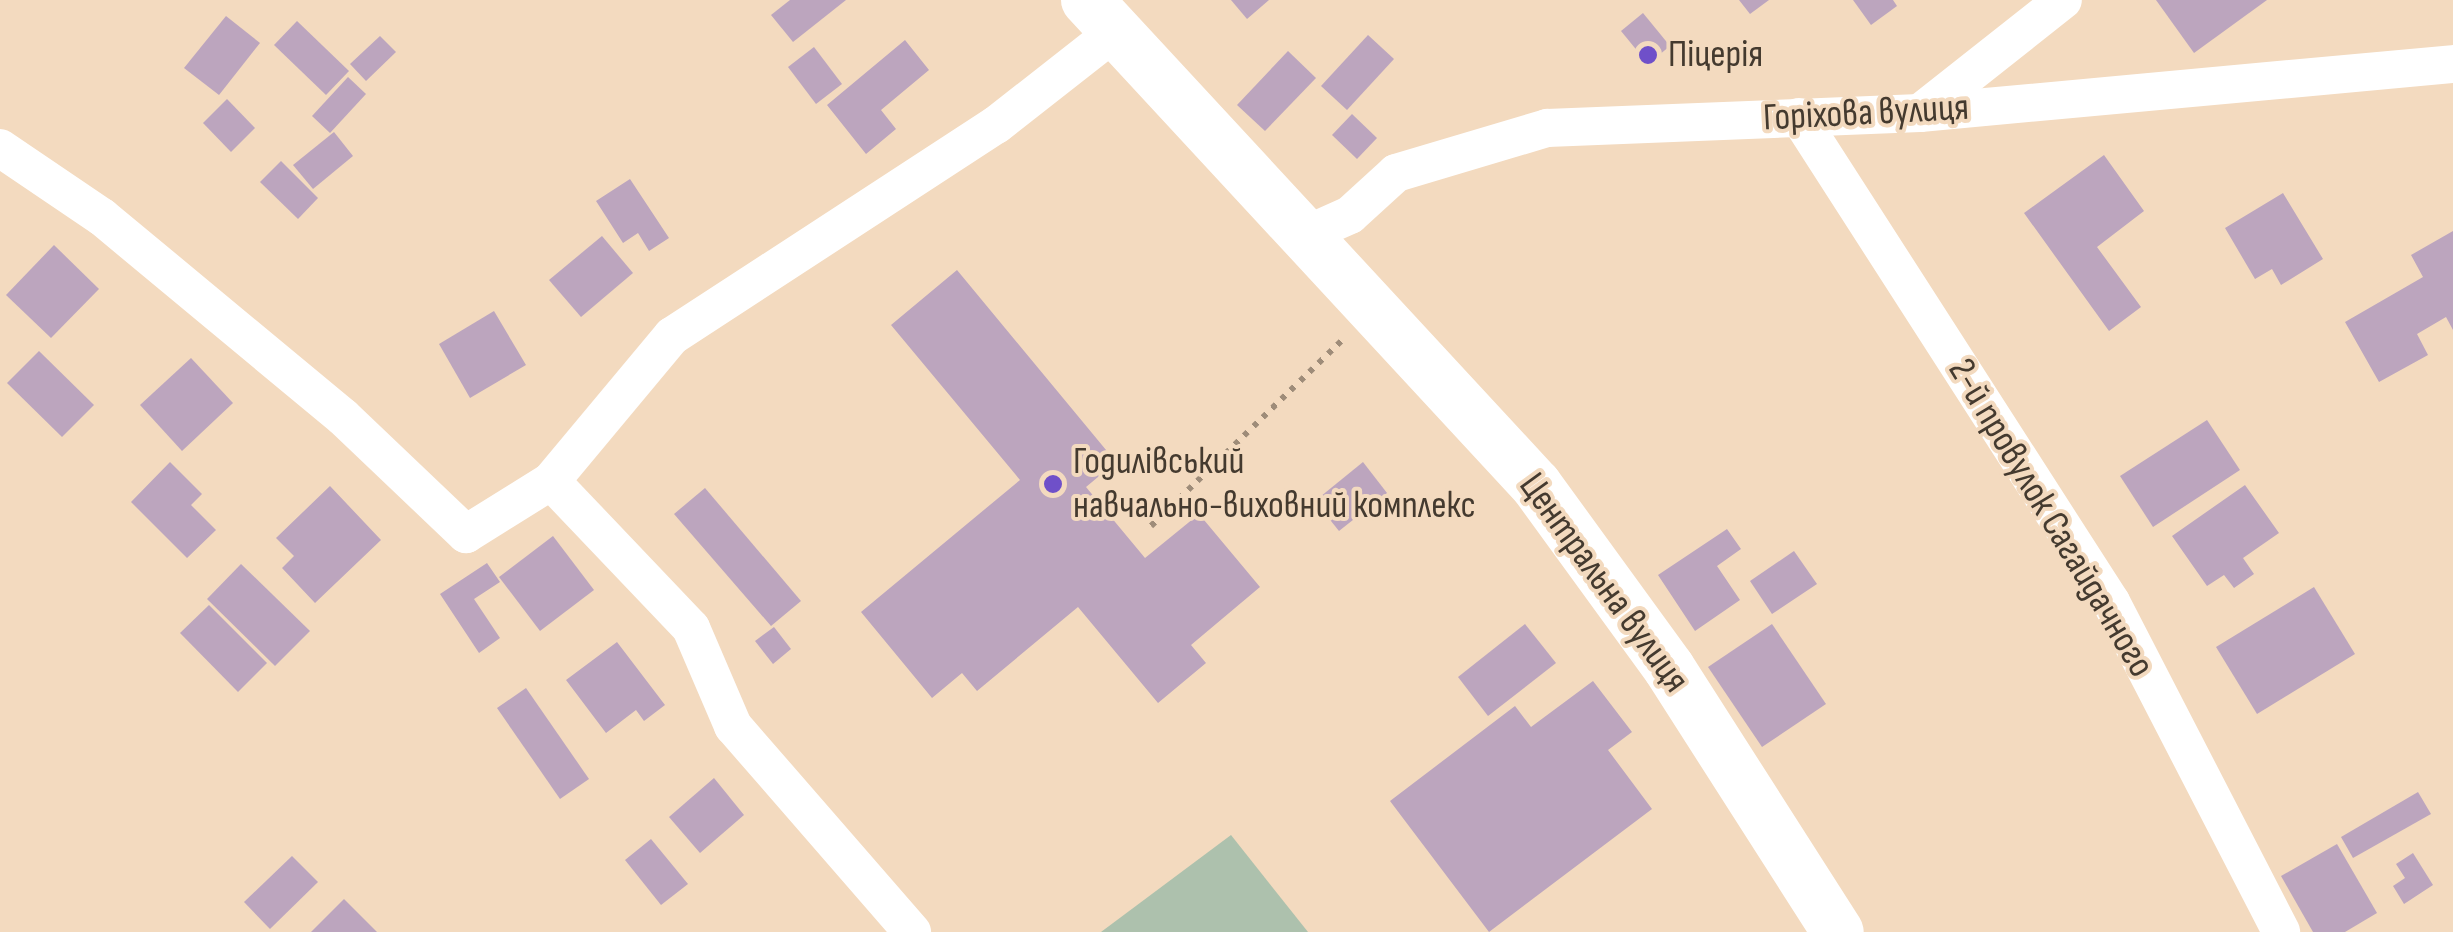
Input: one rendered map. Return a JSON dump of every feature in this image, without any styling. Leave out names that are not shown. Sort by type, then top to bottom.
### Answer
[{"type":"main road","name":"Центральна вулиця","points":[[1102,15],[1536,484],[1669,668],[1824,926]]},
{"type":"street","points":[[1920,113],[2063,0]]},
{"type":"street","points":[[0,148],[118,230],[343,416],[466,534],[552,481],[672,336],[996,126],[1102,15]]},
{"type":"street","name":"Горіхова вулиця","points":[[1305,235],[1350,215],[1396,173],[1548,128],[1920,113],[2453,64]]},
{"type":"street","name":"2-й провулок Сагайдачного","points":[[1798,118],[2111,602],[2281,932]]},
{"type":"street","points":[[552,481],[691,628],[733,726],[912,932]]},
{"type":"path","points":[[1151,526],[1306,382],[1372,305]]},
{"type":"green space","points":[[1231,835],[1308,932],[1101,932]]},
{"type":"building","points":[[790,0],[846,0],[793,42],[771,15]]},
{"type":"building","points":[[1231,0],[1269,0],[1247,19]]},
{"type":"building","points":[[1739,0],[1769,0],[1750,14]]},
{"type":"building","points":[[1853,0],[1893,0],[1897,6],[1871,25]]},
{"type":"building","points":[[2156,0],[2267,0],[2194,53]]},
{"type":"building","points":[[1643,13],[1670,46],[1648,64],[1621,31]]},
{"type":"building","points":[[226,16],[260,43],[219,95],[184,68]]},
{"type":"building","points":[[297,21],[349,71],[326,95],[274,45]]},
{"type":"building","points":[[1368,35],[1394,59],[1347,110],[1321,86]]},
{"type":"building","points":[[380,36],[396,52],[366,81],[350,64]]},
{"type":"building","points":[[905,40],[929,70],[881,110],[896,129],[866,154],[827,105]]},
{"type":"building","points":[[814,47],[842,84],[816,104],[788,67]]},
{"type":"building","points":[[1288,51],[1316,78],[1265,131],[1237,105]]},
{"type":"building","points":[[348,77],[366,94],[330,133],[312,116]]},
{"type":"building","points":[[227,99],[255,128],[231,152],[203,123]]},
{"type":"building","points":[[1352,114],[1377,138],[1357,159],[1332,135]]},
{"type":"building","points":[[334,132],[353,156],[313,189],[293,165]]},
{"type":"building","points":[[2104,155],[2144,211],[2097,247],[2141,307],[2109,331],[2024,213]]},
{"type":"building","points":[[281,161],[318,198],[298,219],[260,182]]},
{"type":"building","points":[[630,179],[669,238],[649,251],[638,233],[623,243],[596,201]]},
{"type":"building","points":[[2283,193],[2323,259],[2281,285],[2272,269],[2255,279],[2225,228]]},
{"type":"building","points":[[2453,231],[2453,330],[2446,317],[2417,334],[2428,355],[2379,382],[2345,322],[2423,277],[2411,255]]},
{"type":"building","points":[[602,236],[633,273],[581,317],[549,280]]},
{"type":"building","points":[[54,245],[99,289],[51,338],[6,295]]},
{"type":"building","name":"Годилівський навчально-виховний комплекс","points":[[957,270],[1116,462],[1086,487],[1145,558],[1199,514],[1260,587],[1191,645],[1206,663],[1158,703],[1078,607],[977,691],[962,673],[932,698],[861,612],[1020,480],[891,325]]},
{"type":"building","points":[[494,311],[526,365],[470,398],[439,344]]},
{"type":"building","points":[[39,351],[94,405],[62,437],[7,383]]},
{"type":"building","points":[[191,358],[233,403],[182,451],[140,405]]},
{"type":"building","points":[[2207,420],[2240,470],[2153,527],[2120,476]]},
{"type":"building","points":[[170,462],[202,494],[191,505],[216,530],[187,558],[131,502]]},
{"type":"building","points":[[1363,462],[1387,493],[1339,531],[1315,501]]},
{"type":"building","points":[[2245,485],[2279,533],[2243,558],[2254,574],[2234,588],[2224,575],[2207,586],[2172,536]]},
{"type":"building","points":[[330,486],[381,540],[315,603],[282,568],[294,556],[276,538]]},
{"type":"building","points":[[705,488],[801,601],[771,626],[674,514]]},
{"type":"building","points":[[1727,529],[1741,549],[1717,566],[1740,600],[1695,631],[1658,575]]},
{"type":"building","points":[[553,536],[594,590],[540,631],[499,577]]},
{"type":"building","points":[[1794,551],[1817,584],[1772,614],[1750,581]]},
{"type":"building","points":[[487,563],[500,582],[474,599],[500,638],[479,653],[440,594]]},
{"type":"building","points":[[241,564],[310,631],[275,666],[207,599]]},
{"type":"building","points":[[2314,587],[2355,654],[2257,714],[2216,647]]},
{"type":"building","points":[[209,605],[267,663],[238,692],[180,633]]},
{"type":"building","points":[[1525,624],[1556,663],[1488,716],[1458,677]]},
{"type":"building","points":[[1772,624],[1826,704],[1762,747],[1708,667]]},
{"type":"building","points":[[774,627],[791,649],[773,664],[755,641]]},
{"type":"building","points":[[617,642],[665,705],[644,721],[636,710],[606,733],[566,680]]},
{"type":"building","points":[[1593,681],[1632,732],[1608,750],[1652,809],[1489,932],[1390,801],[1515,706],[1531,727]]},
{"type":"building","points":[[526,688],[589,779],[560,799],[497,708]]},
{"type":"building","points":[[714,778],[744,815],[700,853],[669,817]]},
{"type":"building","points":[[2418,792],[2431,814],[2353,858],[2341,837]]},
{"type":"building","points":[[651,839],[688,884],[661,905],[625,860]]},
{"type":"building","points":[[2337,844],[2377,913],[2345,932],[2313,932],[2281,876]]},
{"type":"building","points":[[2413,853],[2433,885],[2404,904],[2393,886],[2405,878],[2396,864]]},
{"type":"building","points":[[292,856],[318,882],[270,929],[244,902]]},
{"type":"building","points":[[344,899],[377,932],[311,932]]},
{"type":"place","name":"Піцерія","points":[[1648,55]]},
{"type":"place","name":"Годилівський навчально-виховний комплекс","points":[[1053,484]]}]
